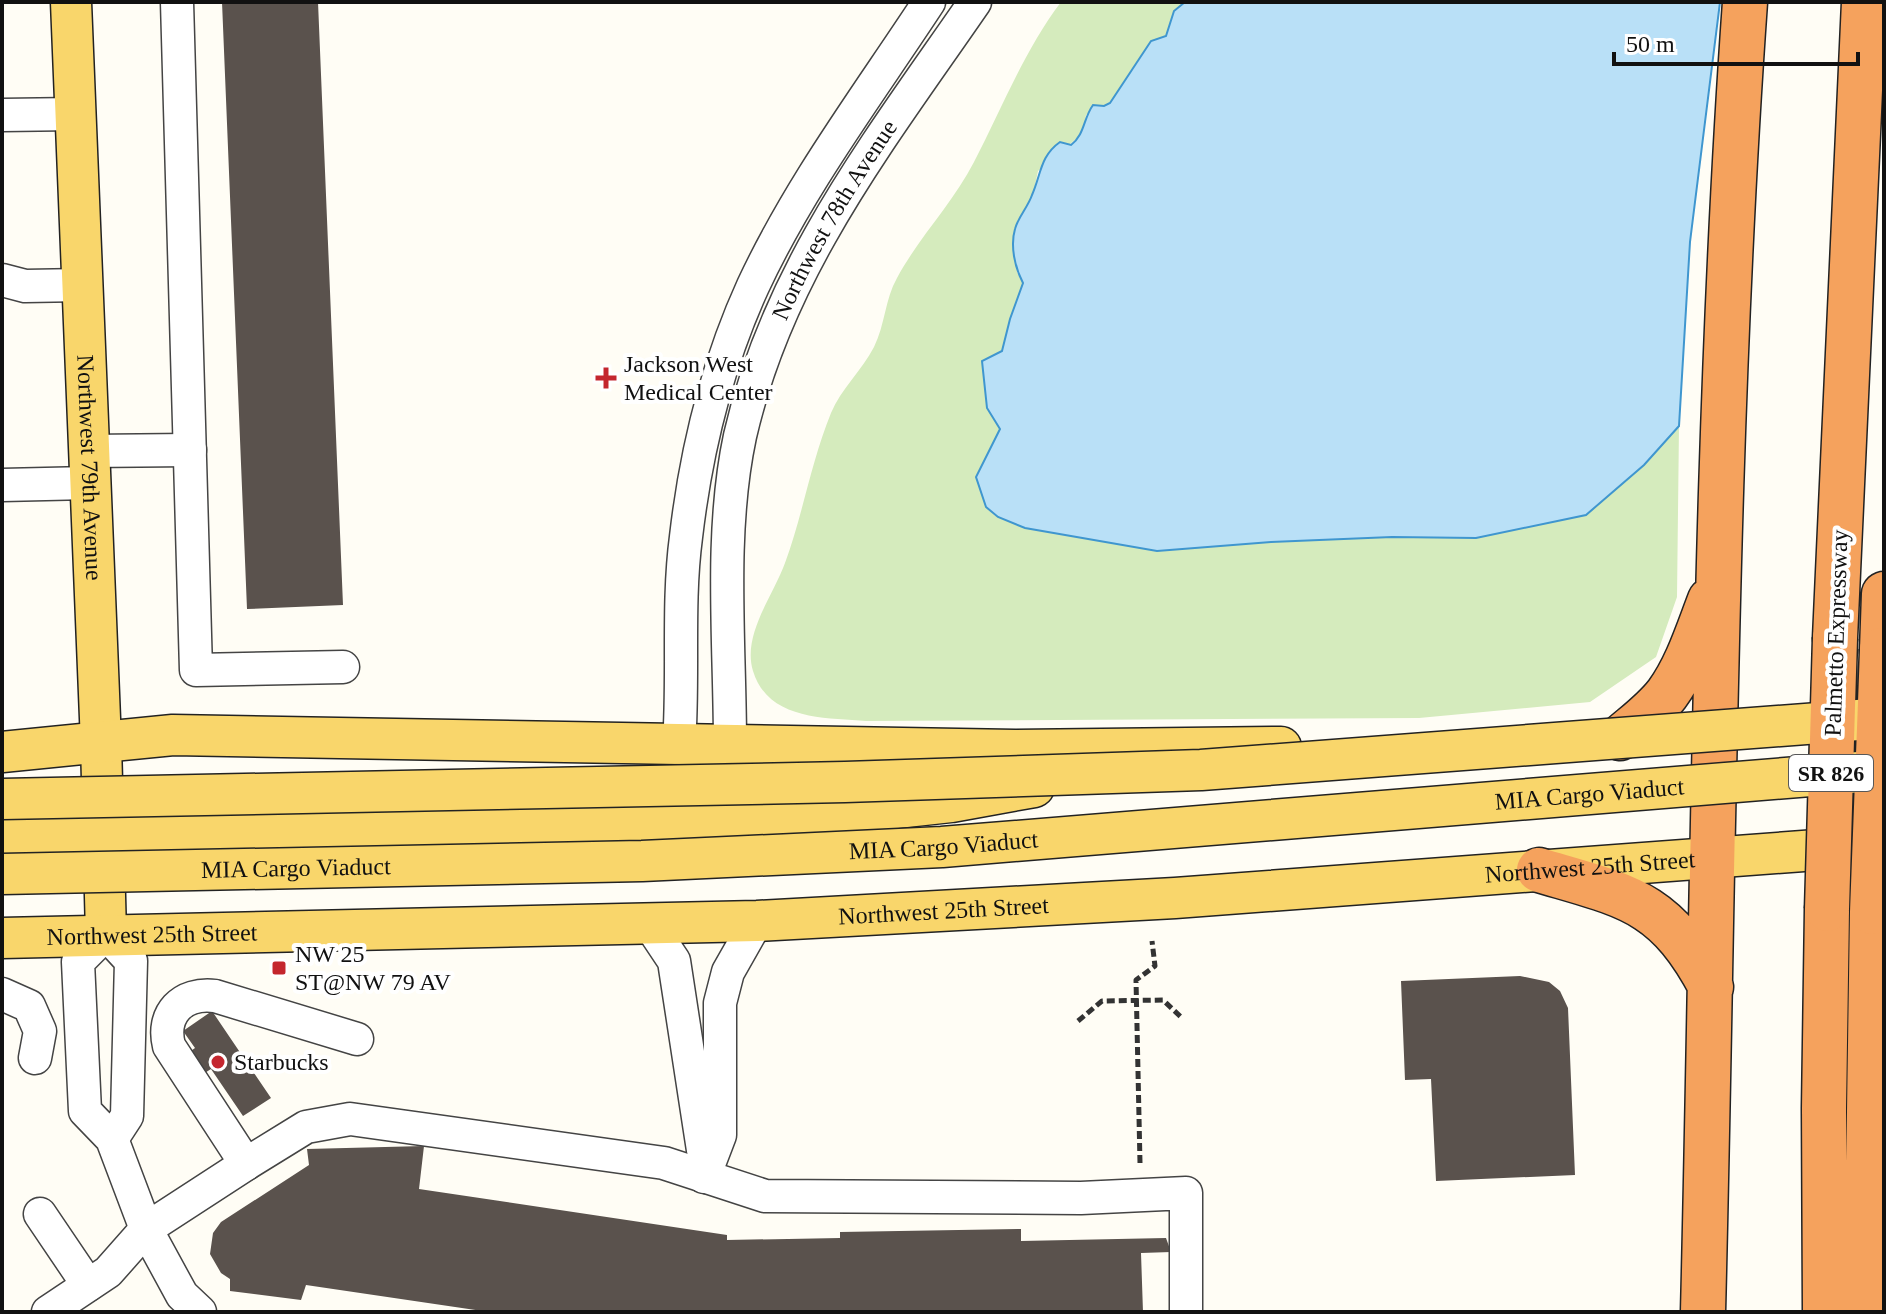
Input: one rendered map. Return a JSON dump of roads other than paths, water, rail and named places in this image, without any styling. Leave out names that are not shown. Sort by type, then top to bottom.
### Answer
[{"type":"highway","points":[[1703,1312],[1720,576],[1734,155],[1745,2]]},
{"type":"highway","name":"Palmetto Expressway","points":[[1825,1312],[1824,1108],[1835,638],[1864,2]]},
{"type":"highway","points":[[1620,738],[1669,692],[1692,646],[1720,576]]},
{"type":"highway","points":[[1866,1312],[1872,912],[1884,594]]},
{"type":"highway","points":[[1539,870],[1624,895],[1646,907],[1675,930],[1694,955],[1711,987]]},
{"type":"main road","name":"Northwest 79th Avenue","points":[[71,2],[106,934]]},
{"type":"main road","points":[[2,799],[845,782],[1201,770],[1884,718]]},
{"type":"main road","points":[[2,752],[187,735],[1015,750],[1333,747],[1716,737],[1884,726]]},
{"type":"main road","points":[[2,836],[851,814],[1010,793],[1076,777],[1151,749]]},
{"type":"main road","name":"MIA Cargo Viaduct","points":[[2,874],[642,861],[942,847],[1884,770]]},
{"type":"main road","name":"Northwest 25th Street","points":[[2,938],[757,921],[1175,898],[1884,845]]},
{"type":"street","points":[[177,2],[196,670],[343,667]]},
{"type":"street","name":"Northwest 78th Avenue","points":[[679,744],[685,538],[700,452],[717,381],[753,286],[790,215],[823,160],[929,2]]},
{"type":"street","points":[[935,2],[969,11]]},
{"type":"street","name":"Northwest 78th Avenue","points":[[730,744],[731,508],[740,436],[753,387],[776,322],[816,239],[860,168],[969,11]]},
{"type":"street","points":[[2,115],[76,114]]},
{"type":"street","points":[[2,280],[25,286],[83,285]]},
{"type":"street","points":[[2,485],[190,450]]},
{"type":"street","points":[[704,1177],[720,1135],[720,1003],[728,972],[757,921]]},
{"type":"street","points":[[650,925],[674,961],[681,995],[685,1044],[702,1129],[704,1177]]},
{"type":"street","points":[[112,1139],[127,1116],[131,961],[106,934],[78,962],[85,1111],[112,1139],[146,1229],[182,1295],[200,1312]]},
{"type":"street","points":[[2,994],[29,1006],[40,1031],[35,1058],[24,1024],[2,1014]]},
{"type":"street","points":[[246,1164],[169,1046],[166,1035],[172,1011],[191,997],[215,996],[357,1039]]},
{"type":"street","points":[[48,1312],[108,1272],[146,1229],[246,1164],[306,1127],[350,1119],[664,1163],[765,1196],[1081,1198],[1186,1193],[1186,1312]]},
{"type":"street","points":[[40,1214],[88,1285]]},
{"type":"water","points":[[1185,2],[1720,2],[1690,242],[1679,426],[1644,465],[1586,515],[1476,538],[1392,537],[1157,551],[1025,528],[998,517],[986,507],[976,477],[1000,429],[987,408],[982,361],[1002,351],[1023,283],[1013,250],[1016,225],[1048,153],[1060,142],[1071,145],[1076,141],[1093,105],[1110,103],[1151,41],[1166,36],[1174,11]]},
{"type":"place","name":"Jackson West Medical Center","points":[[606,378]]},
{"type":"place","name":"NW 25 ST@NW 79 AV","points":[[279,968]]},
{"type":"place","name":"Starbucks","points":[[218,1062]]}]
